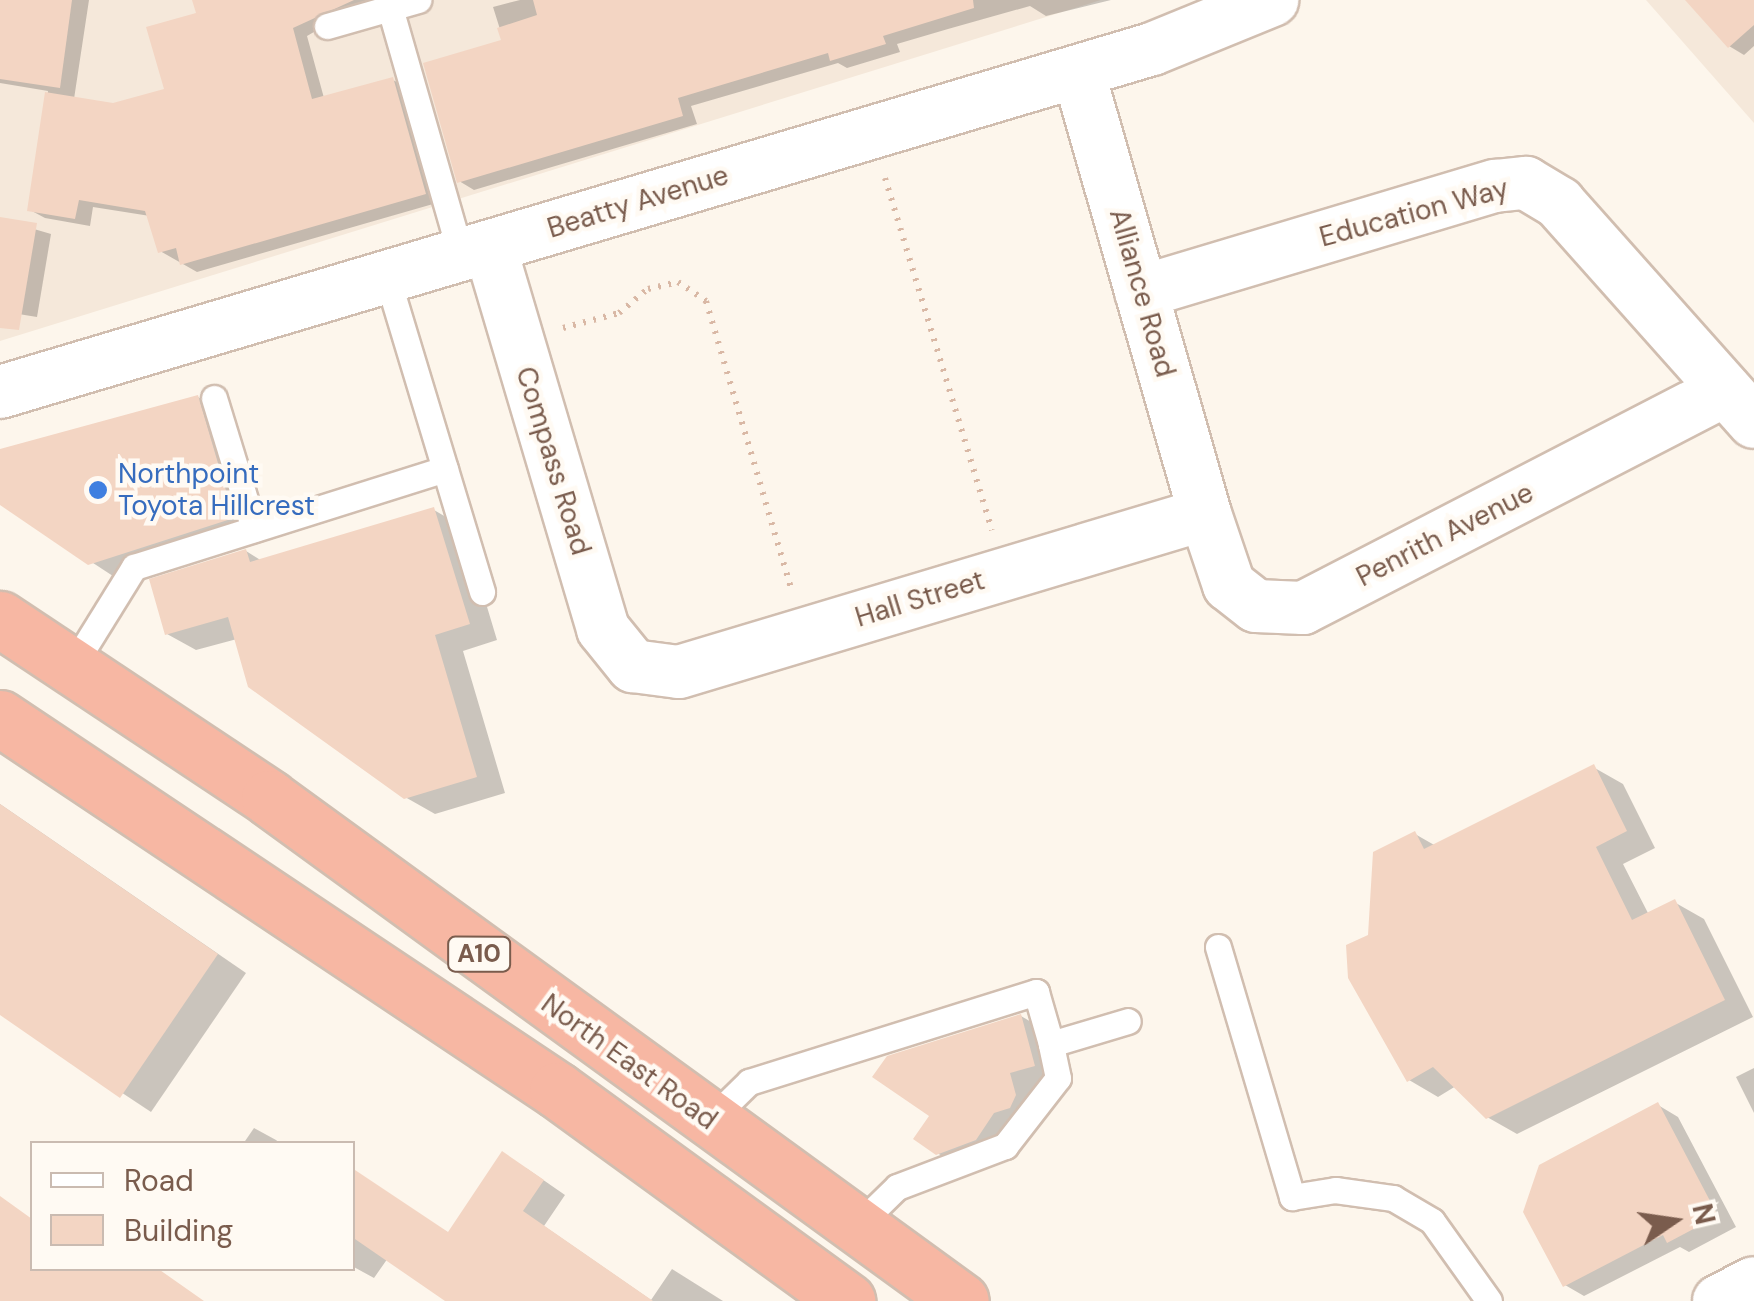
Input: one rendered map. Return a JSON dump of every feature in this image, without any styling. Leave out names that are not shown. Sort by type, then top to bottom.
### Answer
[{"type":"highway","name":"North East Road","points":[[0,619],[270,798],[962,1301]]},
{"type":"highway","name":"A10","points":[[0,718],[556,1090],[847,1301]]},
{"type":"street","name":"Beatty Avenue","points":[[0,392],[1078,71],[1272,0]]},
{"type":"street","name":"Alliance Road","points":[[1078,71],[1205,514]]},
{"type":"street","name":"Education Way","points":[[1142,292],[1495,186],[1526,184],[1558,203],[1740,406]]},
{"type":"street","name":"Compass Road","points":[[475,251],[603,629],[634,666]]},
{"type":"street","name":"Penrith Avenue","points":[[1205,514],[1229,584],[1256,606],[1303,608],[1740,406]]},
{"type":"street","name":"Hall Street","points":[[634,666],[679,672],[1205,514]]},
{"type":"street","points":[[1719,1301],[1754,1283]]},
{"type":"lane","points":[[327,26],[418,0]]},
{"type":"lane","points":[[390,8],[475,251]]},
{"type":"lane","points":[[387,277],[482,592]]},
{"type":"lane","points":[[214,398],[254,529]]},
{"type":"lane","points":[[72,667],[134,567],[445,470]]},
{"type":"lane","points":[[1218,947],[1292,1198],[1335,1190],[1393,1198],[1432,1222],[1489,1301]]},
{"type":"lane","points":[[709,1120],[749,1082],[1036,992],[1058,1078],[1005,1146],[897,1187],[857,1226]]},
{"type":"lane","points":[[1050,1044],[1128,1021]]},
{"type":"path","points":[[872,132],[1005,574]]},
{"type":"path","points":[[552,332],[619,313],[648,289],[678,282],[706,302],[805,634]]},
{"type":"shaded area","points":[[0,0],[1101,0],[0,341]]},
{"type":"shaded area","points":[[1646,0],[1754,0],[1754,123]]},
{"type":"building","points":[[0,0],[72,0],[60,88],[0,79]]},
{"type":"building","points":[[192,0],[354,0],[293,28],[312,99],[393,77],[426,194],[180,265],[176,248],[158,253],[145,211],[79,200],[75,219],[27,211],[45,92],[113,103],[164,89],[146,27],[196,13]]},
{"type":"building","points":[[533,0],[973,0],[974,8],[883,36],[886,44],[830,61],[828,53],[678,98],[683,116],[457,183],[423,63],[501,40],[497,28],[537,15]]},
{"type":"building","points":[[1685,0],[1754,0],[1754,25],[1728,48]]},
{"type":"building","points":[[0,217],[37,223],[19,330],[0,328]]},
{"type":"building","points":[[198,395],[234,518],[88,565],[0,505],[0,449]]},
{"type":"building","points":[[434,507],[470,624],[435,635],[477,777],[404,799],[248,687],[228,617],[165,635],[149,579],[246,549],[250,562]]},
{"type":"building","points":[[1594,764],[1627,831],[1596,847],[1632,920],[1675,899],[1725,1000],[1486,1119],[1433,1067],[1407,1082],[1348,978],[1346,945],[1368,935],[1373,852],[1415,831],[1424,849]]},
{"type":"building","points":[[0,804],[218,954],[120,1098],[0,1015]]},
{"type":"building","points":[[1021,1014],[1035,1066],[1010,1073],[1016,1095],[1010,1108],[994,1113],[976,1140],[936,1155],[913,1139],[929,1116],[872,1077],[887,1056]]},
{"type":"building","points":[[1658,1102],[1718,1216],[1667,1243],[1663,1235],[1563,1287],[1523,1212],[1539,1165]]},
{"type":"building","points":[[502,1151],[544,1180],[523,1211],[653,1301],[445,1301],[355,1239],[355,1170],[448,1232]]},
{"type":"building","points":[[0,1196],[30,1218],[30,1271],[161,1271],[204,1301],[0,1301]]},
{"type":"place","name":"Northpoint Toyota Hillcrest","points":[[98,490]]}]
